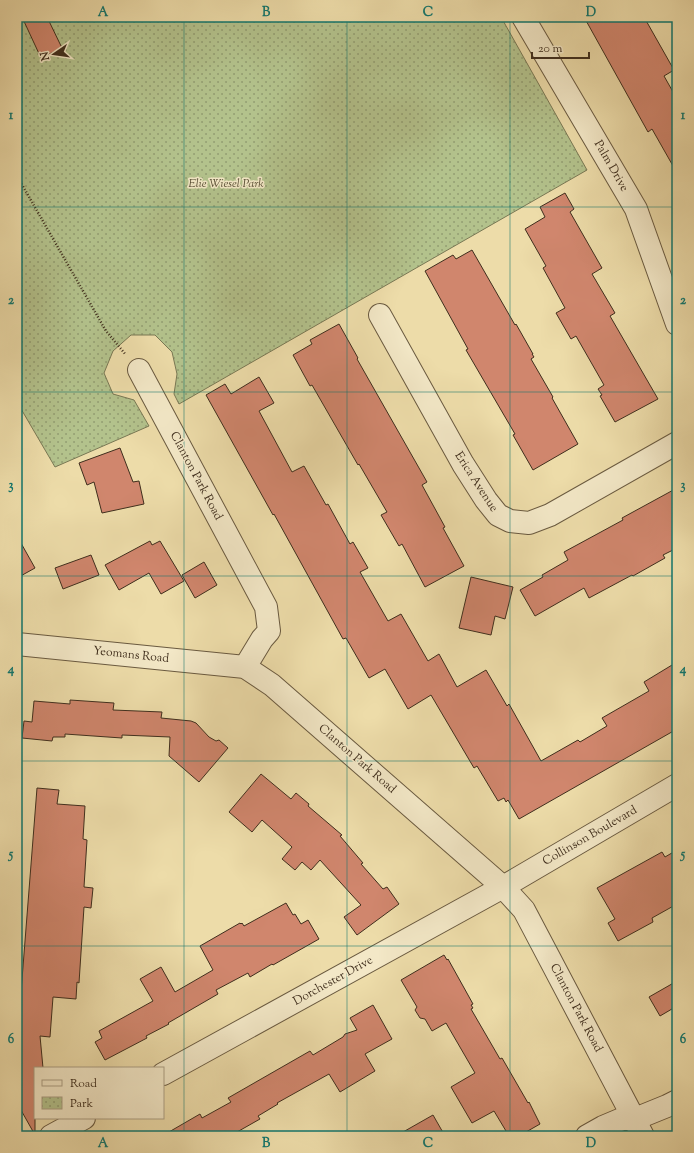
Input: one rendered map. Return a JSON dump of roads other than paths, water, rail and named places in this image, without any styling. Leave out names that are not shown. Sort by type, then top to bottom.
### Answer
[{"type":"street","name":"Palm Drive","points":[[523,17],[636,209],[677,324]]},
{"type":"street","name":"Erica Avenue","points":[[380,315],[463,464],[486,500],[498,515],[510,521],[528,523],[550,516],[677,443]]},
{"type":"street","name":"Clanton Park Road","points":[[140,370],[266,607],[268,631],[245,667],[272,685],[504,887],[524,910],[639,1128]]},
{"type":"street","name":"Yeomans Road","points":[[17,644],[245,667]]},
{"type":"street","name":"Collinson Boulevard","points":[[504,887],[677,785]]},
{"type":"street","name":"Dorchester Drive","points":[[164,1073],[504,887]]},
{"type":"street","points":[[587,1136],[622,1119],[639,1128],[677,1100]]},
{"type":"street","points":[[51,1136],[82,1119]]},
{"type":"park label","name":"Elie Wiesel Park","points":[[226,184]]}]
